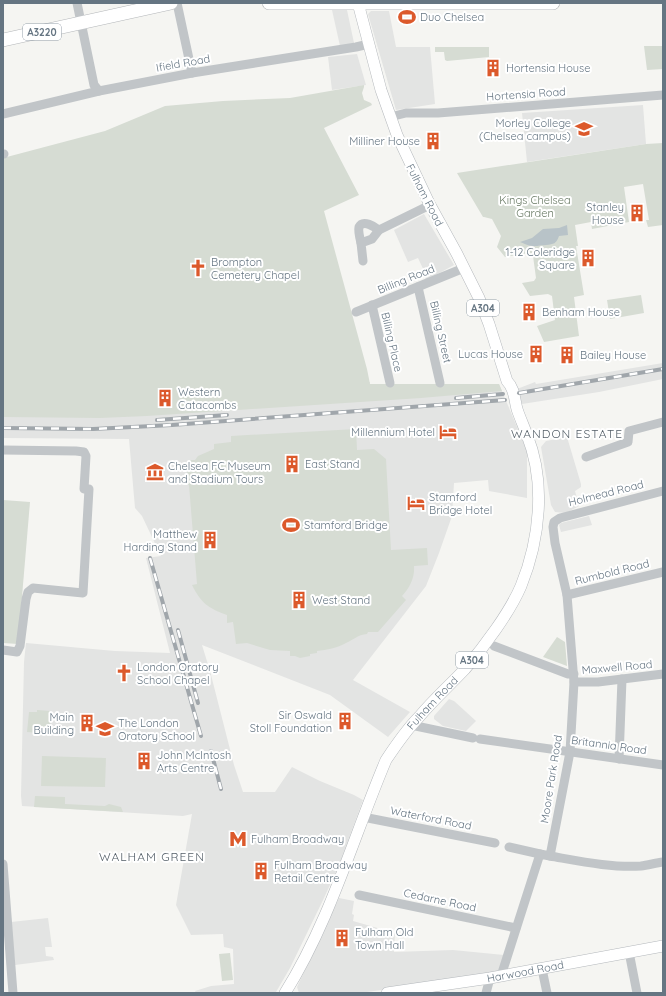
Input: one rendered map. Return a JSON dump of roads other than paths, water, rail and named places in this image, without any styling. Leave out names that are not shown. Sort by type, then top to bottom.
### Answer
[{"type":"highway","name":"A3220","points":[[3,40],[171,3]]},
{"type":"highway","points":[[269,3],[553,3]]},
{"type":"main road","name":"Fulham Road","points":[[285,993],[296,975],[320,926],[344,869],[386,760],[411,725],[474,658],[513,601],[521,585],[532,549],[539,501],[536,468],[531,445],[517,410],[512,406],[505,387],[507,381],[489,324],[479,298],[406,157],[381,90],[358,3]]},
{"type":"main road","name":"Harwood Road","points":[[387,993],[490,978],[663,946]]},
{"type":"street","points":[[77,3],[94,85],[99,91]]},
{"type":"street","points":[[178,3],[192,73]]},
{"type":"street","name":"Ifield Road","points":[[3,114],[99,91],[192,73],[369,44]]},
{"type":"street","name":"Hortensia Road","points":[[390,117],[406,113],[438,112],[663,95]]},
{"type":"street","points":[[361,243],[372,238],[379,230],[430,205]]},
{"type":"street","points":[[364,261],[359,228],[362,224],[369,224],[379,230]]},
{"type":"street","name":"Billing Road","points":[[356,312],[464,268]]},
{"type":"street","name":"Billing Street","points":[[418,287],[440,383]]},
{"type":"street","name":"Billing Place","points":[[372,305],[390,383]]},
{"type":"street","points":[[586,457],[628,442],[630,432],[663,422]]},
{"type":"street","points":[[3,450],[84,452],[86,456],[84,489],[89,489],[83,593],[33,588],[28,592],[20,646],[17,652],[3,650]]},
{"type":"street","name":"Holmead Road","points":[[555,520],[663,491]]},
{"type":"street","name":"Moore Park Road","points":[[550,856],[570,752],[574,678],[567,595],[554,532],[553,525],[555,520]]},
{"type":"street","name":"Rumbold Road","points":[[567,595],[663,572]]},
{"type":"street","name":"Maxwell Road","points":[[494,646],[568,674],[574,678],[598,682],[663,674]]},
{"type":"street","points":[[619,759],[622,679]]},
{"type":"street","name":"Britannia Road","points":[[411,725],[477,738],[663,765]]},
{"type":"street","name":"Waterford Road","points":[[363,817],[495,843]]},
{"type":"street","points":[[509,847],[550,856],[598,863],[641,866],[663,862]]},
{"type":"street","points":[[501,976],[540,854]]},
{"type":"street","points":[[3,864],[13,993]]},
{"type":"street","name":"Cedarne Road","points":[[359,895],[516,928]]},
{"type":"street","points":[[629,952],[637,993]]},
{"type":"street","points":[[542,969],[547,993]]},
{"type":"street","points":[[486,993],[490,978]]},
{"type":"railway","points":[[519,393],[663,369]]},
{"type":"railway","points":[[456,398],[503,394]]},
{"type":"railway","points":[[3,428],[93,429],[172,425],[505,400]]},
{"type":"railway","points":[[157,420],[227,415]]},
{"type":"railway","points":[[150,558],[201,736]]},
{"type":"railway","points":[[178,630],[198,703]]},
{"type":"railway","points":[[211,751],[221,789]]},
{"type":"place","name":"Duo Chelsea","points":[[407,17]]},
{"type":"place","name":"Hortensia House","points":[[493,68]]},
{"type":"place","name":"Morley College (Chelsea campus)","points":[[584,129]]},
{"type":"place","name":"Milliner House","points":[[433,141]]},
{"type":"place","name":"Stanley House","points":[[637,213]]},
{"type":"place","name":"1-12 Coleridge Square","points":[[588,258]]},
{"type":"place","name":"Brompton Cemetery Chapel","points":[[198,268]]},
{"type":"place","name":"Benham House","points":[[529,312]]},
{"type":"place","name":"Lucas House","points":[[536,354]]},
{"type":"place","name":"Bailey House","points":[[567,355]]},
{"type":"place","name":"Western Catacombs","points":[[165,398]]},
{"type":"place","name":"Millennium Hotel","points":[[448,432]]},
{"type":"place","name":"East Stand","points":[[292,464]]},
{"type":"place","name":"Chelsea FC Museum and Stadium Tours","points":[[155,472]]},
{"type":"place","name":"Stamford Bridge Hotel","points":[[416,503]]},
{"type":"place","name":"Stamford Bridge","points":[[291,525]]},
{"type":"place","name":"Matthew Harding Stand","points":[[210,540]]},
{"type":"place","name":"West Stand","points":[[299,600]]},
{"type":"place","name":"London Oratory School Chapel","points":[[124,673]]},
{"type":"place","name":"Sir Oswald Stoll Foundation","points":[[345,721]]},
{"type":"place","name":"Main Building","points":[[87,723]]},
{"type":"place","name":"The London Oratory School","points":[[105,729]]},
{"type":"place","name":"John McIntosh Arts Centre","points":[[144,761]]},
{"type":"place","name":"Fulham Broadway","points":[[238,839]]},
{"type":"place","name":"Fulham Broadway Retail Centre","points":[[261,871]]},
{"type":"place","name":"Fulham Old Town Hall","points":[[342,938]]},
{"type":"district","name":"WANDON ESTATE","points":[[567,433]]},
{"type":"district","name":"WALHAM GREEN","points":[[152,856]]},
{"type":"park label","name":"Kings Chelsea Garden","points":[[535,206]]}]
